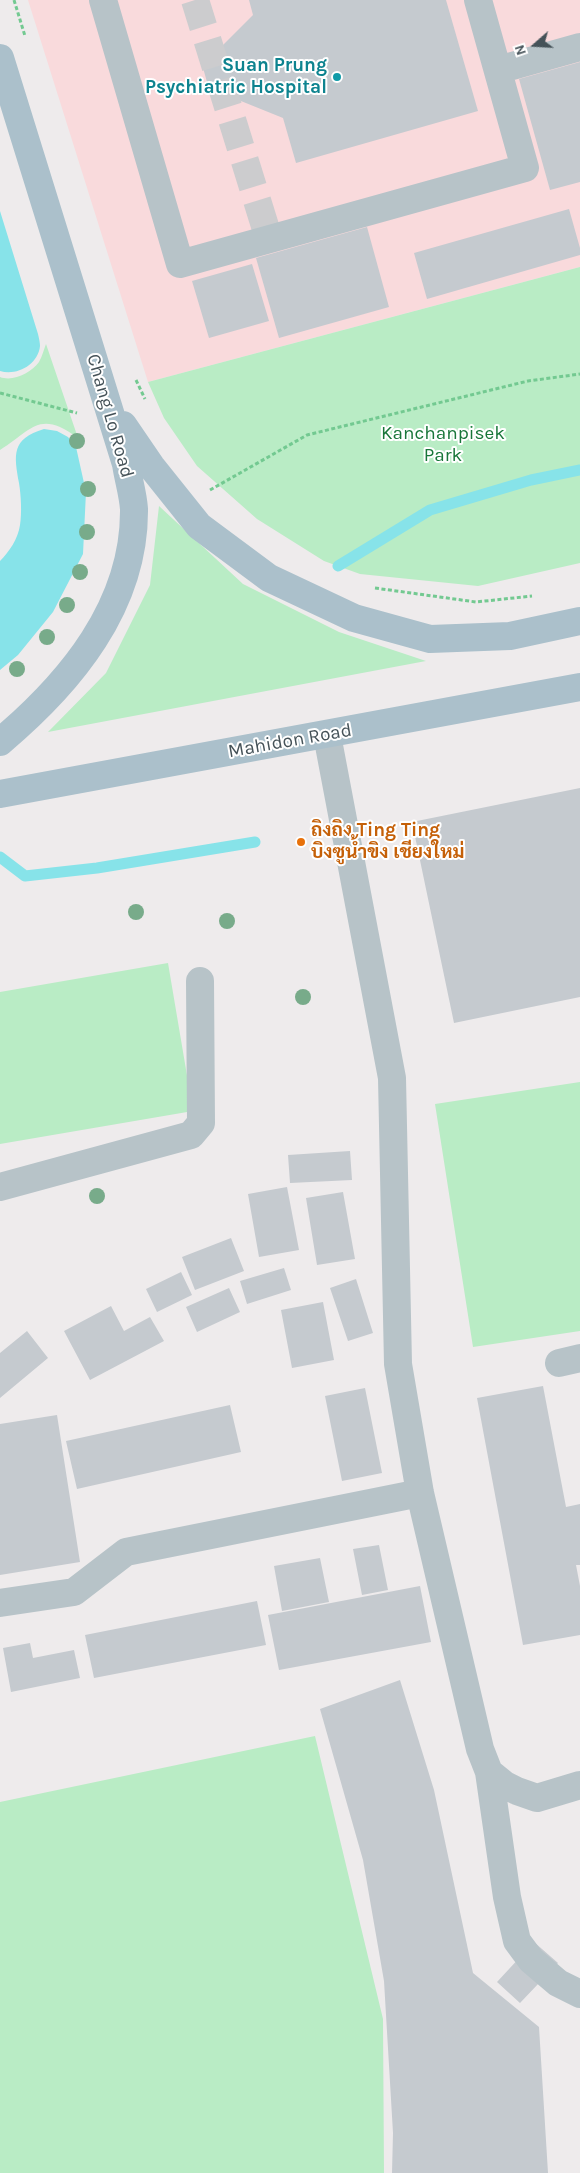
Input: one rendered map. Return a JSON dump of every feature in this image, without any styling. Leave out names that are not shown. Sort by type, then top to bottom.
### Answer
[{"type":"main road","name":"Chang Lo Road","points":[[0,58],[126,464],[134,508],[129,555],[116,596],[96,639],[61,684],[29,717],[0,742]]},
{"type":"main road","points":[[108,404],[151,466],[199,526],[269,578],[354,618],[430,640],[510,636],[580,621]]},
{"type":"main road","name":"Mahidon Road","points":[[0,794],[580,687]]},
{"type":"street","points":[[103,0],[180,264],[525,168],[478,0]]},
{"type":"street","points":[[498,70],[580,47]]},
{"type":"street","points":[[327,735],[392,1078],[398,1364],[420,1493],[480,1749],[489,1772],[507,1897],[517,1941],[531,1960],[558,1983],[580,1994]]},
{"type":"street","points":[[0,1187],[191,1135],[201,1122],[200,981]]},
{"type":"street","points":[[0,1603],[74,1592],[126,1552],[420,1493]]},
{"type":"street","points":[[489,1772],[504,1785],[537,1798],[580,1785]]},
{"type":"path","points":[[14,0],[25,38]]},
{"type":"path","points":[[214,498],[207,492],[306,435],[528,381],[580,374]]},
{"type":"path","points":[[136,379],[147,404]]},
{"type":"path","points":[[0,393],[78,413]]},
{"type":"path","points":[[366,587],[476,602],[540,595]]},
{"type":"shaded area","points":[[28,0],[580,0],[580,267],[148,382]]},
{"type":"green space","name":"Kanchanpisek Park","points":[[580,267],[580,563],[478,586],[360,574],[324,561],[257,519],[197,466],[164,418],[148,382]]},
{"type":"green space","points":[[46,344],[78,438],[65,429],[45,424],[28,430],[0,450],[0,377],[21,376],[31,370],[39,362]]},
{"type":"green space","points":[[159,506],[243,584],[339,632],[426,661],[48,732],[106,673],[150,585]]},
{"type":"green space","points":[[168,963],[193,1111],[0,1144],[0,992]]},
{"type":"green space","points":[[580,1082],[580,1331],[473,1347],[435,1104]]},
{"type":"green space","points":[[315,1736],[383,2019],[384,2173],[0,2173],[0,1802]]},
{"type":"water","points":[[0,211],[40,345],[38,353],[31,364],[26,368],[13,372],[0,371]]},
{"type":"water","points":[[44,429],[57,431],[68,437],[76,447],[86,492],[83,554],[53,612],[18,655],[0,670],[0,561],[15,540],[21,520],[21,498],[16,464],[17,449],[25,438]]},
{"type":"building","name":"Suan Prung Psychiatric Hospital","points":[[249,0],[446,0],[478,111],[296,163],[283,118],[231,97],[212,100],[200,57],[216,52],[253,15]]},
{"type":"building","points":[[580,62],[580,182],[550,190],[519,79]]},
{"type":"building","points":[[569,209],[580,248],[580,255],[427,299],[414,253]]},
{"type":"building","points":[[367,227],[389,307],[279,338],[256,258]]},
{"type":"building","points":[[252,264],[269,321],[209,338],[192,281]]},
{"type":"building","points":[[580,788],[580,997],[454,1023],[412,822]]},
{"type":"building","points":[[350,1151],[352,1180],[290,1183],[288,1155]]},
{"type":"building","points":[[287,1187],[299,1250],[259,1257],[248,1194]]},
{"type":"building","points":[[343,1192],[355,1259],[317,1265],[306,1198]]},
{"type":"building","points":[[231,1238],[244,1271],[195,1290],[182,1257]]},
{"type":"building","points":[[284,1268],[291,1290],[247,1304],[240,1281]]},
{"type":"building","points":[[181,1272],[192,1295],[157,1312],[146,1289]]},
{"type":"building","points":[[356,1279],[373,1333],[348,1341],[330,1288]]},
{"type":"building","points":[[229,1288],[240,1312],[197,1332],[186,1307]]},
{"type":"building","points":[[323,1302],[334,1360],[292,1368],[281,1310]]},
{"type":"building","points":[[111,1306],[124,1331],[150,1317],[164,1341],[90,1380],[64,1331]]},
{"type":"building","points":[[27,1331],[48,1358],[0,1398],[0,1353]]},
{"type":"building","points":[[543,1386],[566,1507],[580,1504],[580,1565],[576,1565],[580,1586],[580,1635],[523,1645],[477,1398]]},
{"type":"building","points":[[365,1388],[382,1473],[342,1481],[325,1396]]},
{"type":"building","points":[[230,1405],[241,1452],[77,1489],[66,1441]]},
{"type":"building","points":[[57,1415],[80,1562],[0,1575],[0,1424]]},
{"type":"building","points":[[379,1545],[388,1590],[362,1595],[353,1549]]},
{"type":"building","points":[[320,1558],[329,1602],[282,1611],[274,1566]]},
{"type":"building","points":[[420,1586],[431,1642],[279,1670],[268,1615]]},
{"type":"building","points":[[257,1601],[266,1645],[94,1678],[85,1635]]},
{"type":"building","points":[[30,1643],[33,1658],[74,1650],[80,1678],[11,1692],[3,1648]]},
{"type":"building","points":[[400,1680],[434,1790],[473,1973],[539,2027],[548,2173],[392,2173],[393,2133],[384,1981],[363,1860],[320,1709]]},
{"type":"building","points":[[534,1942],[558,1963],[520,2003],[497,1982]]},
{"type":"waterway","points":[[338,566],[430,510],[531,480],[580,470]]},
{"type":"waterway","points":[[0,857],[25,876],[97,868],[255,842]]},
{"type":"tunnel","points":[[195,0],[269,239]]},
{"type":"place","name":"Suan Prung Psychiatric Hospital","points":[[337,77]]},
{"type":"place","name":"ถิงถิง Ting Ting บิงซูน้ำขิง เชียงใหม่","points":[[301,842]]}]
